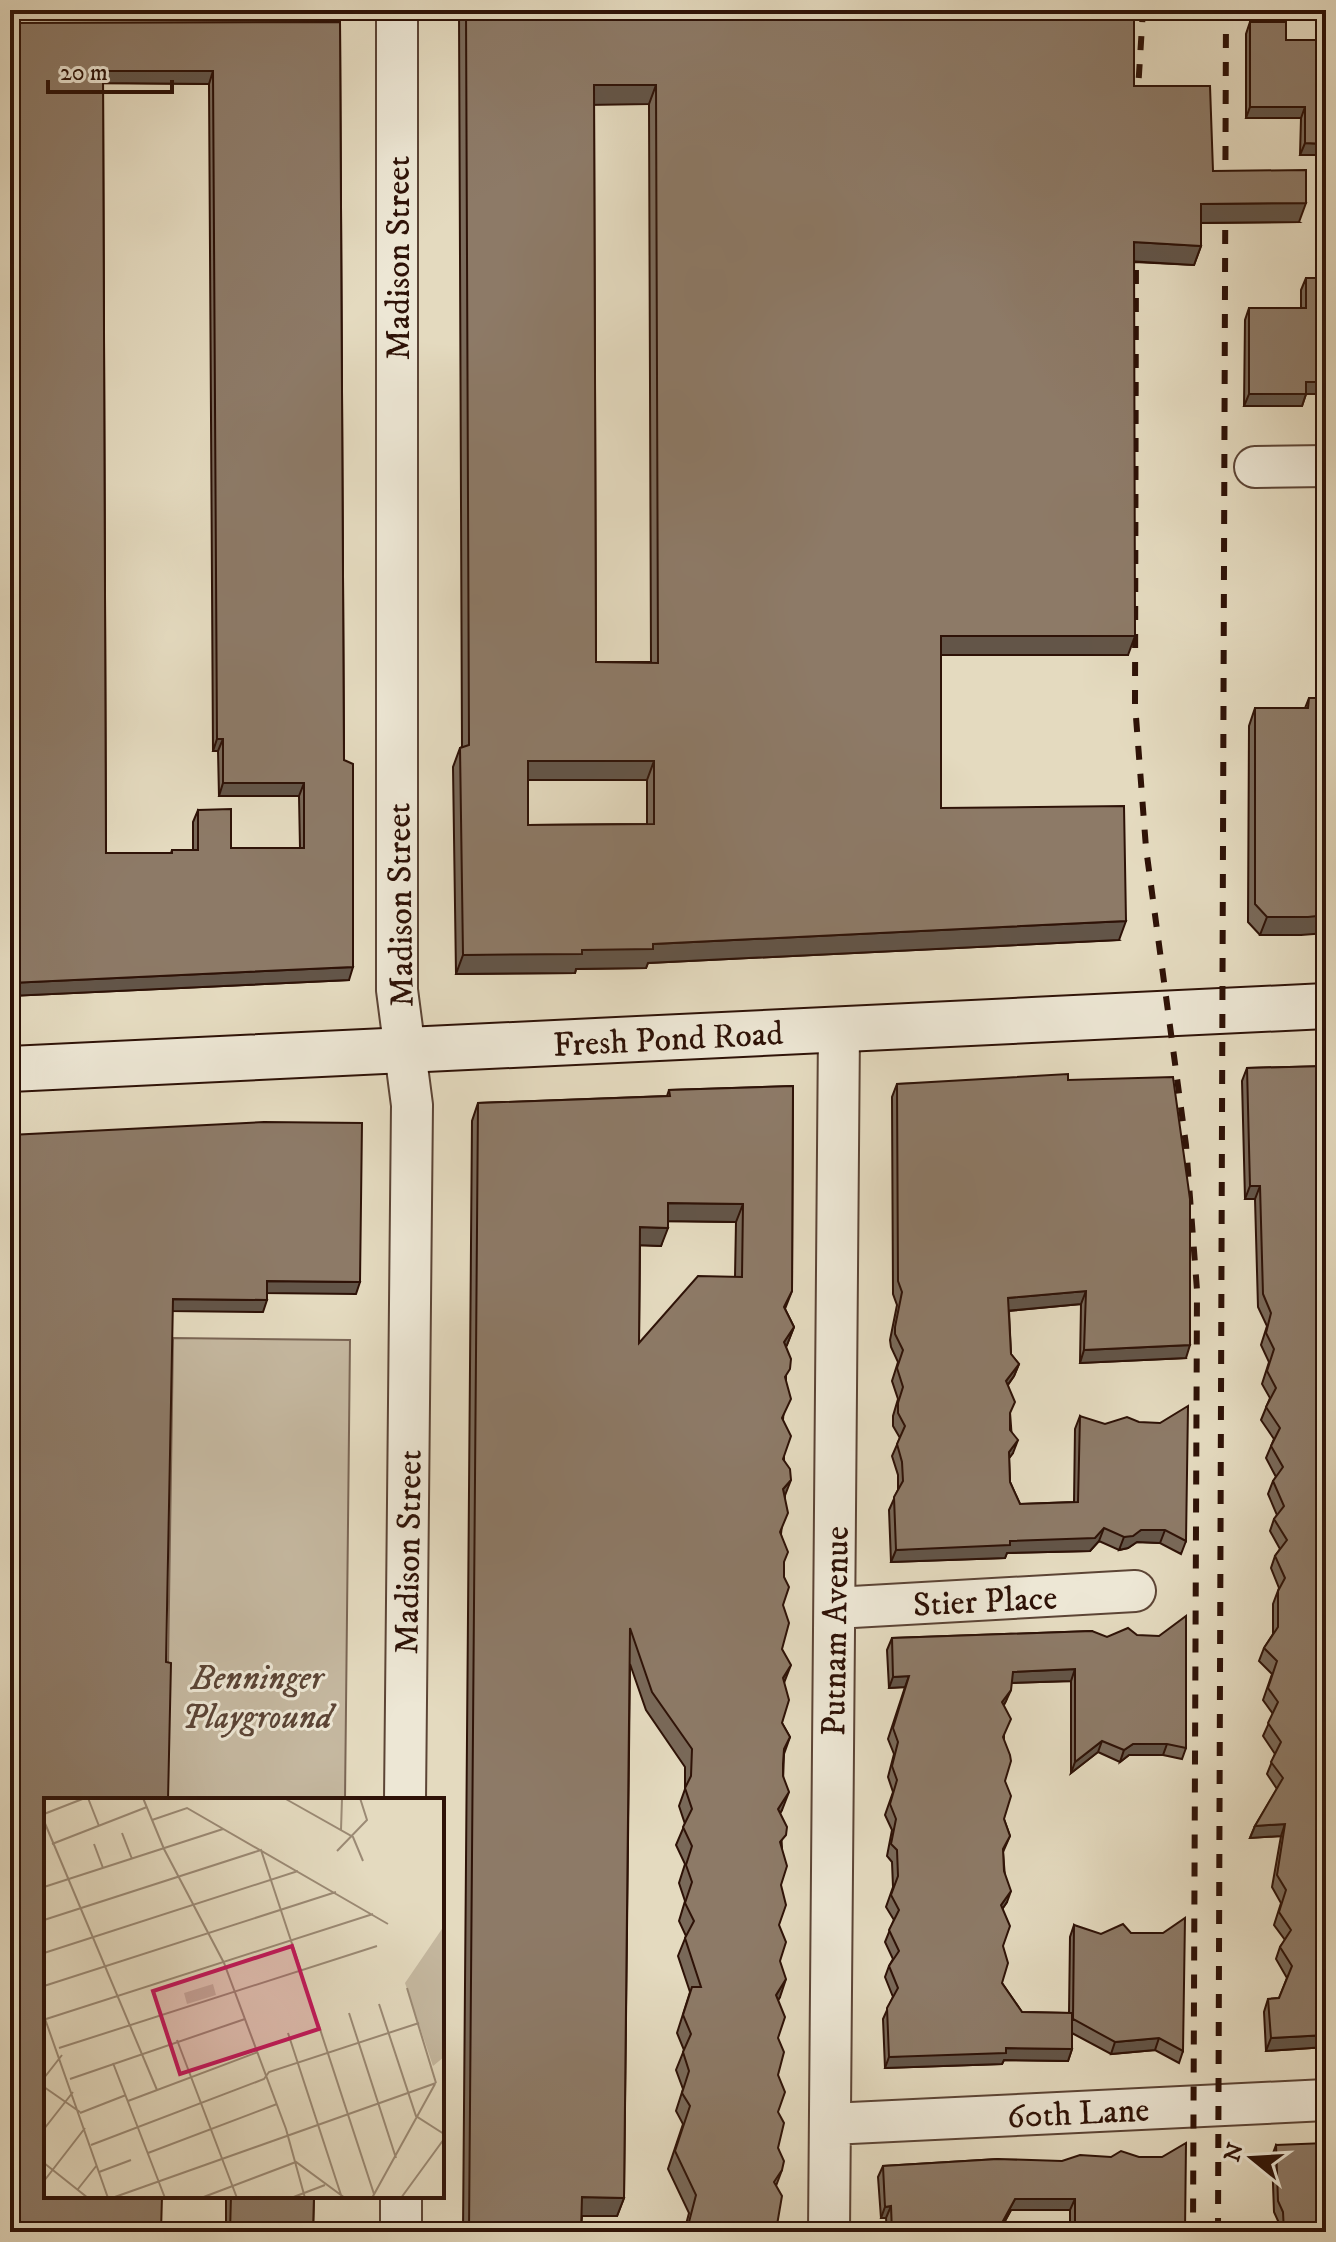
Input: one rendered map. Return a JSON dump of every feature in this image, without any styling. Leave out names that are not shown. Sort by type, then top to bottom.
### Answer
[{"type":"main road","name":"Fresh Pond Road","points":[[10,1069],[1326,1006]]},
{"type":"street","name":"Madison Street","points":[[397,10],[397,990],[412,1105],[405,1798]]},
{"type":"street","points":[[1255,467],[1326,466]]},
{"type":"street","name":"Putnam Avenue","points":[[829,2232],[839,1030]]},
{"type":"street","name":"Stier Place","points":[[835,1608],[1135,1591]]},
{"type":"street","name":"60th Lane","points":[[830,2124],[1326,2100]]},
{"type":"street","points":[[401,2198],[401,2232]]},
{"type":"green space","name":"Benninger Playground","points":[[173,1338],[350,1340],[345,1798],[166,1798]]},
{"type":"building","points":[[466,10],[1134,10],[1134,86],[1210,86],[1213,171],[1306,170],[1306,203],[1201,204],[1201,246],[1134,242],[1135,636],[941,636],[941,808],[1124,806],[1126,921],[653,944],[653,949],[582,950],[582,954],[463,955],[460,748],[469,745]],"holes":[[[594,85],[656,85],[658,663],[596,662]],[[528,761],[654,761],[654,824],[528,825]]]},
{"type":"building","points":[[340,22],[344,760],[353,764],[353,967],[10,983],[10,23]],"holes":[[[103,71],[213,71],[217,739],[223,739],[223,783],[304,783],[304,848],[231,848],[231,809],[198,810],[198,850],[106,853]]]},
{"type":"building","points":[[1250,22],[1286,22],[1286,40],[1326,40],[1326,144],[1305,143],[1305,107],[1250,107]]},
{"type":"building","points":[[1306,278],[1326,278],[1326,382],[1306,382],[1306,394],[1249,394],[1249,308],[1306,308]]},
{"type":"building","points":[[1309,698],[1326,698],[1326,915],[1267,917],[1255,904],[1255,708],[1308,708]]},
{"type":"building","points":[[1326,1066],[1326,2035],[1271,2038],[1268,1999],[1279,1998],[1292,1966],[1280,1947],[1291,1930],[1279,1912],[1286,1890],[1277,1875],[1285,1824],[1255,1826],[1283,1778],[1271,1762],[1281,1742],[1268,1723],[1278,1702],[1268,1688],[1277,1661],[1264,1648],[1278,1627],[1278,1591],[1285,1578],[1275,1556],[1287,1540],[1274,1519],[1284,1506],[1273,1481],[1283,1467],[1271,1446],[1280,1428],[1266,1407],[1276,1388],[1267,1371],[1274,1349],[1266,1333],[1271,1313],[1263,1294],[1260,1186],[1250,1186],[1247,1068]]},
{"type":"building","points":[[1068,1074],[1068,1080],[1173,1077],[1190,1199],[1190,1345],[1084,1350],[1086,1291],[1008,1298],[1011,1354],[1019,1364],[1006,1381],[1015,1402],[1010,1413],[1010,1430],[1018,1440],[1009,1452],[1010,1482],[1020,1504],[1078,1502],[1080,1416],[1105,1424],[1127,1417],[1139,1422],[1160,1423],[1188,1406],[1186,1541],[1165,1530],[1141,1530],[1133,1536],[1124,1537],[1104,1528],[1095,1538],[896,1550],[894,1497],[903,1481],[897,1444],[905,1426],[898,1413],[903,1387],[897,1368],[903,1350],[895,1334],[902,1292],[898,1281],[897,1084]]},
{"type":"building","points":[[793,1086],[792,1291],[784,1307],[794,1327],[784,1342],[791,1359],[785,1377],[791,1399],[782,1418],[791,1436],[783,1459],[790,1469],[791,1480],[783,1489],[788,1513],[780,1532],[788,1552],[784,1577],[789,1587],[783,1605],[789,1623],[782,1649],[791,1665],[783,1678],[789,1700],[782,1723],[790,1737],[784,1749],[783,1764],[783,1776],[789,1792],[778,1809],[787,1827],[786,1835],[780,1842],[787,1866],[781,1885],[786,1905],[779,1925],[786,1942],[780,1961],[786,1979],[776,1995],[785,2017],[778,2038],[784,2052],[778,2075],[785,2092],[778,2112],[784,2123],[778,2148],[784,2161],[774,2182],[782,2196],[777,2225],[780,2232],[684,2232],[696,2195],[675,2151],[690,2106],[682,2093],[689,2071],[683,2052],[691,2034],[683,2015],[692,1987],[701,1987],[685,1938],[694,1921],[685,1903],[692,1882],[686,1865],[692,1846],[683,1827],[692,1809],[685,1788],[691,1776],[692,1749],[652,1692],[630,1628],[624,2198],[582,2197],[581,2232],[469,2232],[478,1103],[670,1096],[669,1090]],"holes":[[[668,1203],[743,1204],[742,1277],[698,1276],[639,1343],[640,1227],[668,1228]]]},
{"type":"building","points":[[264,1122],[362,1123],[360,1282],[267,1281],[267,1300],[173,1299],[166,1662],[171,1663],[168,1798],[44,1798],[44,2198],[162,2198],[161,2232],[10,2232],[10,1135]]},
{"type":"building","points":[[1186,1616],[1186,1748],[1167,1744],[1133,1744],[1124,1750],[1102,1741],[1075,1762],[1075,1669],[1013,1672],[1011,1690],[1002,1702],[1011,1719],[1003,1737],[1011,1761],[1005,1781],[1011,1796],[1004,1819],[1010,1836],[1003,1849],[1004,1871],[1011,1891],[1001,1905],[1010,1926],[1003,1946],[1008,1963],[1002,1983],[1022,2012],[1072,2013],[1072,2049],[1006,2048],[1006,2053],[889,2057],[887,2008],[898,1988],[889,1966],[899,1951],[889,1930],[899,1910],[891,1895],[898,1876],[897,1850],[891,1844],[896,1819],[890,1804],[897,1780],[892,1766],[898,1742],[893,1728],[909,1676],[893,1677],[892,1638],[1092,1631],[1107,1637],[1128,1628],[1137,1635],[1159,1636]]},
{"type":"building","points":[[1185,1918],[1183,2051],[1159,2038],[1115,2042],[1073,2019],[1074,1925],[1101,1934],[1123,1924],[1131,1933],[1163,1933]]},
{"type":"building","points":[[1186,2143],[1185,2232],[1075,2232],[1075,2199],[1015,2199],[997,2232],[892,2232],[891,2206],[885,2207],[883,2166],[998,2159],[1062,2161],[1080,2155],[1111,2157],[1121,2151],[1139,2157],[1162,2157]]},
{"type":"building","points":[[1326,2143],[1326,2232],[1284,2232],[1283,2212],[1278,2201],[1276,2145]]},
{"type":"building","points":[[231,2198],[314,2198],[313,2232],[230,2232]]},
{"type":"railway","points":[[1137,106],[1143,10]]},
{"type":"railway","points":[[1218,2232],[1226,10]]},
{"type":"railway","points":[[1136,242],[1135,704],[1146,848],[1186,1145],[1197,1290],[1193,2232]]}]
